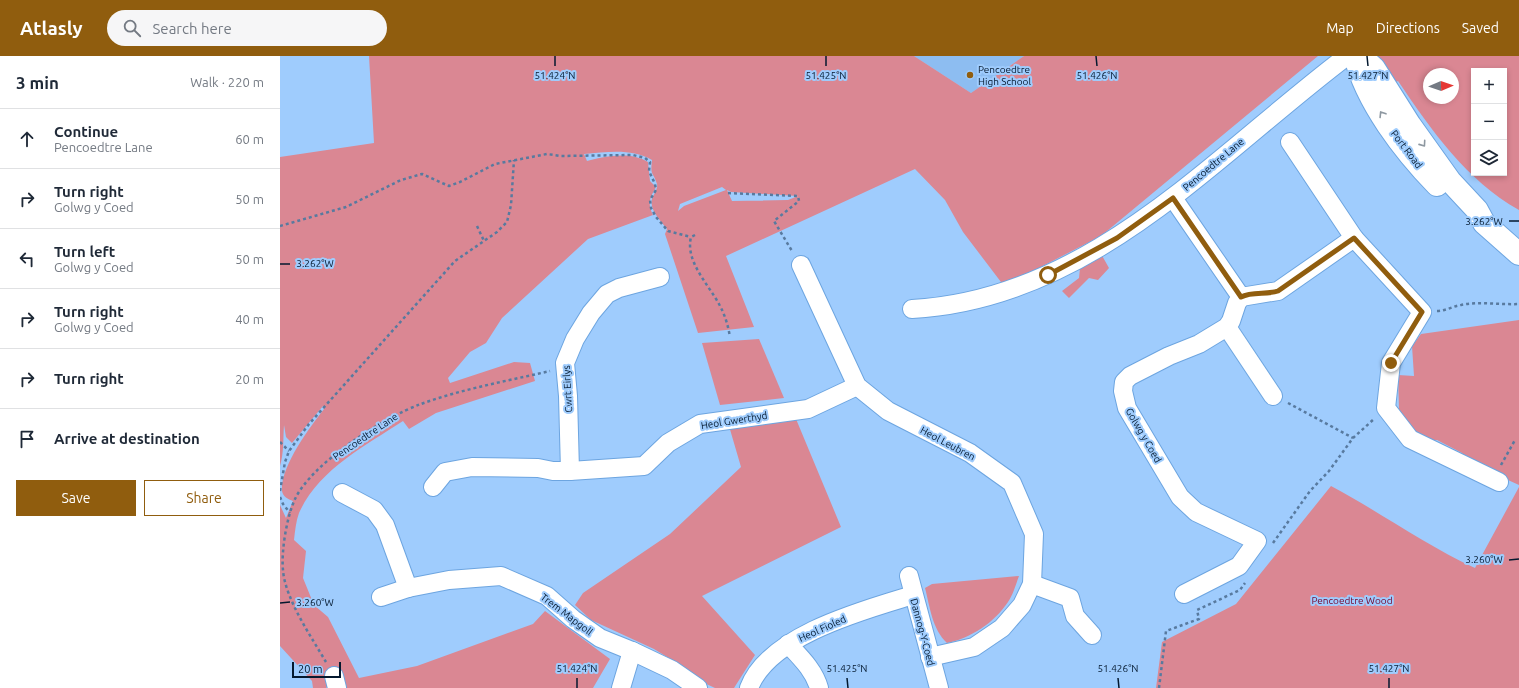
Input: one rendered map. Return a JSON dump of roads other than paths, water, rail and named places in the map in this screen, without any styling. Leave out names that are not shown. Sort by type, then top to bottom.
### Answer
[{"type":"main road","name":"Port Road","points":[[1355,56],[1360,76],[1403,146],[1426,173],[1458,206],[1472,219],[1484,224],[1519,254]]},
{"type":"main road","name":"Port Road","points":[[1360,56],[1374,68],[1414,132],[1450,181],[1477,210],[1484,224]]},
{"type":"street","name":"Pencoedtre Lane","points":[[912,309],[934,308],[963,303],[1022,286],[1064,268],[1117,238],[1173,198],[1242,140],[1347,56]]},
{"type":"street","points":[[1290,142],[1354,238],[1422,312],[1391,363],[1386,408],[1410,439],[1496,480]]},
{"type":"street","points":[[1173,198],[1241,297]]},
{"type":"street","points":[[1273,396],[1227,327],[1231,321],[1237,302],[1241,297],[1248,294],[1272,293],[1278,291],[1354,238]]},
{"type":"street","name":"Heol Leubren","points":[[801,265],[857,386],[888,411],[970,453],[1012,483],[1034,534],[1032,584],[1022,605],[1002,628],[974,647],[930,657]]},
{"type":"street","name":"Cwrt Eirlys","points":[[570,471],[568,396],[565,379],[565,363],[575,339],[591,313],[607,294],[619,288],[660,277]]},
{"type":"street","name":"Golwg y Coed","points":[[1184,594],[1239,566],[1264,545],[1196,512],[1180,497],[1127,408],[1122,391],[1124,382],[1130,376],[1169,356],[1199,344],[1227,327]]},
{"type":"street","name":"Heol Gwerthyd","points":[[433,487],[445,472],[472,467],[538,468],[553,471],[570,471],[644,466],[668,443],[700,424],[808,409],[857,386]]},
{"type":"street","points":[[342,493],[374,510],[386,525],[408,588]]},
{"type":"street","name":"Trem Mapgoll","points":[[381,597],[408,588],[449,580],[501,576],[547,596],[573,619],[600,638],[672,670],[698,688]]},
{"type":"street","name":"Dannog-Y-Coed","points":[[908,576],[939,688]]},
{"type":"street","points":[[1032,584],[1070,598],[1075,616],[1092,635]]},
{"type":"street","name":"Heol Fioled","points":[[749,688],[766,661],[788,644],[857,612],[913,595]]},
{"type":"street","points":[[788,644],[807,665],[817,681],[819,688]]},
{"type":"street","points":[[620,688],[632,651]]},
{"type":"place","name":"Pencoedtre High School","points":[[970,75]]},
{"type":"park label","name":"Pencoedtre Wood","points":[[1352,600]]}]
